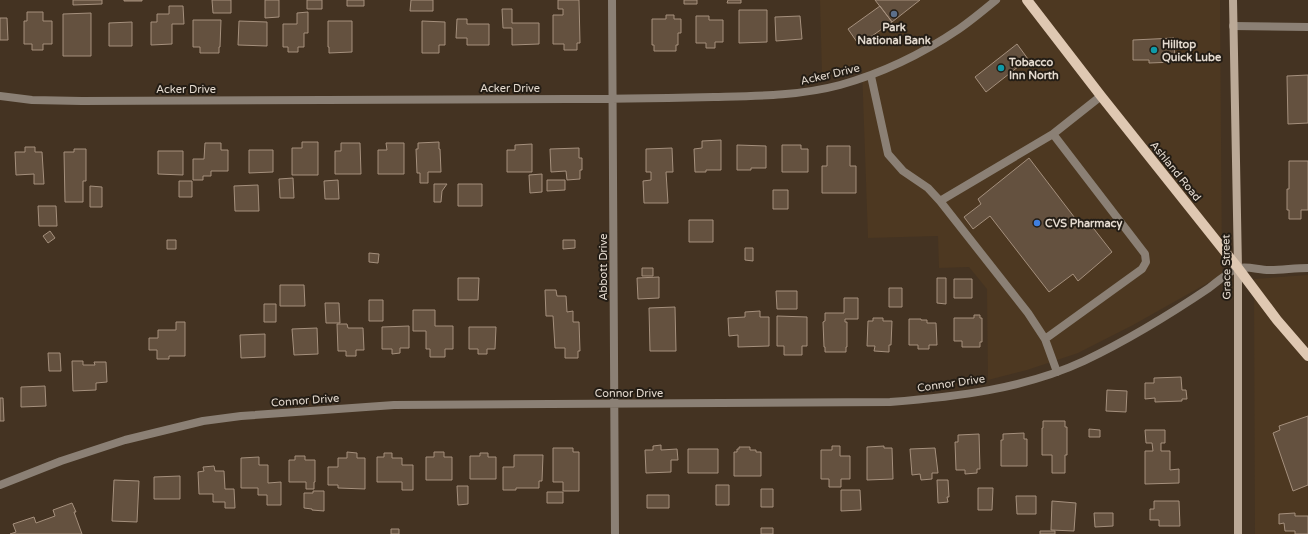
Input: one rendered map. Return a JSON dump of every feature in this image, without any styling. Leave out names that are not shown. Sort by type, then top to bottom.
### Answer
[{"type":"main road","name":"Ashland Road","points":[[1026,0],[1238,268],[1277,320],[1308,356]]},
{"type":"street","name":"Abbott Drive","points":[[612,0],[615,534]]},
{"type":"street","name":"Acker Drive","points":[[0,96],[32,100],[82,101],[613,99],[781,94],[838,86],[871,76],[924,51],[960,28],[996,0]]},
{"type":"street","name":"Grace Street","points":[[1233,0],[1238,268],[1238,534]]},
{"type":"street","points":[[1233,26],[1308,27]]},
{"type":"street","points":[[871,76],[888,154],[903,171],[928,188],[940,201],[1028,313],[1045,339],[1057,372]]},
{"type":"street","points":[[940,201],[1053,134],[1101,96]]},
{"type":"street","points":[[1045,339],[1142,269],[1146,262],[1145,254],[1053,134]]},
{"type":"street","points":[[1238,268],[1270,270],[1308,268]]},
{"type":"street","name":"Connor Drive","points":[[0,485],[61,461],[125,440],[203,421],[394,405],[890,402],[949,396],[1007,386],[1030,381],[1057,372],[1108,349],[1151,326],[1238,268]]},
{"type":"shaded area","points":[[820,0],[1220,0],[1222,275],[1133,325],[1078,353],[1027,370],[988,380],[987,289],[969,267],[939,268],[938,236],[868,238],[862,68],[822,75]]},
{"type":"shaded area","points":[[1308,275],[1308,534],[1255,534],[1254,279]]},
{"type":"building","points":[[73,0],[102,0],[102,4],[73,5]]},
{"type":"building","points":[[142,0],[142,1],[124,1]]},
{"type":"building","points":[[212,0],[231,0],[231,13],[213,13]]},
{"type":"building","points":[[265,0],[279,0],[279,17],[265,18]]},
{"type":"building","points":[[307,0],[322,0],[322,9],[307,9]]},
{"type":"building","points":[[347,0],[364,0],[364,6],[347,6]]},
{"type":"building","points":[[411,0],[433,0],[433,11],[410,11]]},
{"type":"building","points":[[558,0],[579,0],[580,43],[577,43],[577,50],[564,50],[564,44],[553,44],[553,15],[563,15],[563,9],[558,9]]},
{"type":"building","points":[[684,0],[697,0],[697,4],[684,4]]},
{"type":"building","points":[[728,0],[741,0],[741,3],[727,3]]},
{"type":"building","name":"Park National Bank","points":[[875,0],[920,0],[892,22]]},
{"type":"building","points":[[169,6],[183,6],[184,24],[172,24],[172,44],[151,45],[151,22],[157,22],[157,14],[169,14]]},
{"type":"building","points":[[880,6],[892,22],[859,45],[848,29]]},
{"type":"building","points":[[502,9],[512,9],[512,23],[539,23],[539,44],[512,45],[512,28],[503,28]]},
{"type":"building","points":[[739,10],[767,10],[767,42],[739,43]]},
{"type":"building","points":[[27,12],[43,12],[43,21],[52,21],[52,44],[43,44],[43,50],[32,50],[32,44],[24,44],[24,21],[27,21]]},
{"type":"building","points":[[308,12],[308,33],[304,33],[304,47],[298,47],[298,52],[288,52],[288,47],[283,47],[283,24],[297,24],[297,13]]},
{"type":"building","points":[[91,13],[91,56],[63,56],[63,14]]},
{"type":"building","points":[[666,15],[674,15],[674,19],[681,19],[681,33],[678,33],[678,45],[676,45],[676,51],[654,51],[654,45],[652,45],[652,19],[666,19]]},
{"type":"building","points":[[696,16],[709,16],[709,20],[723,20],[723,42],[715,42],[715,48],[706,48],[706,43],[696,43]]},
{"type":"building","points":[[800,16],[802,39],[776,41],[775,17]]},
{"type":"building","points":[[0,18],[7,18],[8,40],[0,40]]},
{"type":"building","points":[[457,19],[467,19],[467,24],[489,24],[489,45],[467,45],[467,38],[456,38]]},
{"type":"building","points":[[193,20],[221,20],[219,53],[200,53],[200,47],[193,47]]},
{"type":"building","points":[[239,21],[267,22],[267,46],[238,45]]},
{"type":"building","points":[[328,21],[352,21],[352,52],[329,53]]},
{"type":"building","points":[[422,21],[445,22],[445,45],[439,45],[439,53],[422,53]]},
{"type":"building","points":[[132,22],[132,46],[109,46],[109,23]]},
{"type":"building","name":"Hilltop Quick Lube","points":[[1174,38],[1175,62],[1149,63],[1149,60],[1133,60],[1133,40]]},
{"type":"building","name":"Tobacco Inn North","points":[[1017,44],[1028,59],[986,92],[975,77]]},
{"type":"building","points":[[1308,75],[1308,123],[1288,124],[1287,76]]},
{"type":"building","points":[[721,140],[721,170],[695,172],[694,149],[702,148],[702,141]]},
{"type":"building","points":[[302,142],[318,142],[318,175],[292,175],[292,148],[302,148]]},
{"type":"building","points":[[439,142],[441,172],[428,172],[428,183],[420,183],[420,173],[417,173],[416,149],[418,149],[418,143]]},
{"type":"building","points":[[205,143],[221,143],[221,150],[228,150],[228,171],[211,171],[211,176],[203,176],[203,180],[193,180],[193,159],[204,159]]},
{"type":"building","points":[[341,143],[360,143],[361,174],[335,174],[335,151],[341,151]]},
{"type":"building","points":[[386,143],[404,143],[404,174],[378,174],[378,150],[387,150]]},
{"type":"building","points":[[532,144],[532,172],[507,172],[507,150],[515,150],[515,145]]},
{"type":"building","points":[[737,145],[766,146],[766,168],[737,170]]},
{"type":"building","points":[[782,145],[801,145],[801,149],[808,149],[808,172],[782,172]]},
{"type":"building","points":[[827,146],[850,146],[850,166],[856,166],[856,193],[822,193],[822,166],[827,166]]},
{"type":"building","points":[[25,147],[35,147],[35,152],[42,152],[44,184],[34,184],[34,174],[16,175],[15,152],[25,152]]},
{"type":"building","points":[[579,148],[579,158],[582,158],[580,179],[567,180],[566,171],[551,172],[550,149]]},
{"type":"building","points":[[672,148],[673,172],[666,172],[668,203],[644,203],[643,181],[651,180],[651,172],[646,172],[646,149]]},
{"type":"building","points":[[74,149],[86,149],[86,181],[83,181],[83,202],[65,202],[64,152],[74,152]]},
{"type":"building","points":[[249,150],[273,150],[273,172],[249,173]]},
{"type":"building","points":[[158,151],[183,151],[183,175],[158,174]]},
{"type":"building","name":"CVS Pharmacy","points":[[1029,158],[1081,226],[1087,220],[1112,252],[1078,281],[1073,274],[1049,292],[990,216],[973,229],[964,217],[981,204],[978,199]]},
{"type":"building","points":[[1289,161],[1308,161],[1308,210],[1301,210],[1301,219],[1289,219],[1289,210],[1287,210]]},
{"type":"building","points":[[542,174],[542,192],[530,193],[529,175]]},
{"type":"building","points":[[293,178],[294,198],[280,198],[279,179]]},
{"type":"building","points":[[338,180],[339,199],[325,199],[324,181]]},
{"type":"building","points":[[547,180],[565,180],[565,190],[547,191]]},
{"type":"building","points":[[179,181],[192,181],[192,197],[179,197]]},
{"type":"building","points":[[434,184],[447,184],[442,191],[441,202],[434,202]]},
{"type":"building","points":[[458,184],[482,184],[482,206],[458,206]]},
{"type":"building","points":[[258,185],[259,211],[235,211],[234,186]]},
{"type":"building","points":[[90,186],[102,187],[102,207],[90,207]]},
{"type":"building","points":[[773,190],[788,190],[788,209],[773,209]]},
{"type":"building","points":[[38,206],[56,206],[57,226],[39,226]]},
{"type":"building","points":[[689,220],[713,220],[713,242],[689,242]]},
{"type":"building","points":[[50,231],[55,238],[48,243],[43,236]]},
{"type":"building","points":[[167,240],[176,240],[176,249],[167,249]]},
{"type":"building","points":[[563,240],[575,240],[575,248],[563,249]]},
{"type":"building","points":[[745,248],[753,248],[753,261],[745,260]]},
{"type":"building","points":[[369,253],[379,254],[378,263],[369,262]]},
{"type":"building","points":[[642,268],[653,268],[653,276],[642,276]]},
{"type":"building","points":[[659,277],[659,298],[638,299],[637,278]]},
{"type":"building","points":[[458,278],[479,278],[478,300],[458,300]]},
{"type":"building","points":[[937,278],[946,278],[946,304],[937,303]]},
{"type":"building","points":[[954,279],[972,279],[972,298],[954,298]]},
{"type":"building","points":[[280,285],[304,285],[305,306],[280,306]]},
{"type":"building","points":[[889,288],[902,288],[902,307],[889,307]]},
{"type":"building","points":[[545,290],[556,290],[557,296],[566,296],[567,312],[573,311],[573,322],[579,322],[580,351],[578,351],[578,358],[565,358],[565,348],[555,348],[553,316],[546,316]]},
{"type":"building","points":[[776,291],[797,291],[797,309],[777,309]]},
{"type":"building","points":[[844,298],[858,298],[858,319],[845,319],[845,322],[847,322],[846,352],[825,352],[823,322],[825,321],[825,313],[844,313]]},
{"type":"building","points":[[369,300],[383,300],[383,321],[369,321]]},
{"type":"building","points":[[325,303],[339,303],[340,323],[326,323]]},
{"type":"building","points":[[264,304],[276,304],[276,322],[264,322]]},
{"type":"building","points":[[675,307],[676,351],[650,351],[649,308]]},
{"type":"building","points":[[413,310],[435,310],[435,326],[453,326],[453,349],[445,349],[445,357],[430,357],[430,349],[426,349],[426,331],[413,331]]},
{"type":"building","points":[[760,311],[760,317],[769,317],[769,346],[738,347],[738,335],[729,336],[728,318],[745,317],[745,312]]},
{"type":"building","points":[[974,315],[980,315],[980,318],[982,318],[982,342],[980,342],[980,347],[962,347],[962,341],[954,341],[954,318],[974,318]]},
{"type":"building","points":[[777,316],[807,317],[807,346],[802,346],[802,355],[784,355],[784,346],[777,346]]},
{"type":"building","points":[[873,318],[883,318],[883,321],[892,321],[891,345],[889,345],[889,352],[874,351],[875,346],[867,346],[868,321],[873,321]]},
{"type":"building","points":[[909,319],[921,319],[927,320],[927,323],[936,323],[937,345],[929,345],[929,349],[918,349],[918,345],[909,345]]},
{"type":"building","points":[[176,322],[185,322],[185,356],[169,356],[169,359],[157,359],[157,350],[149,350],[149,338],[158,338],[158,330],[176,330]]},
{"type":"building","points":[[337,324],[347,324],[348,328],[363,328],[364,350],[356,350],[356,356],[346,356],[346,351],[338,351]]},
{"type":"building","points":[[409,326],[409,348],[400,348],[400,353],[392,354],[392,349],[382,349],[382,327]]},
{"type":"building","points":[[469,327],[496,327],[495,349],[487,349],[487,354],[478,354],[478,349],[469,349]]},
{"type":"building","points":[[317,328],[318,354],[294,355],[292,329]]},
{"type":"building","points":[[265,334],[265,357],[241,358],[240,335]]},
{"type":"building","points":[[48,353],[60,353],[61,371],[49,371]]},
{"type":"building","points":[[72,361],[83,361],[83,365],[95,365],[94,362],[106,362],[107,382],[96,383],[96,390],[73,391]]},
{"type":"building","points":[[1181,377],[1182,390],[1186,390],[1187,399],[1182,399],[1182,401],[1155,402],[1155,398],[1145,399],[1145,383],[1154,383],[1154,378]]},
{"type":"building","points":[[45,386],[46,406],[21,407],[21,387]]},
{"type":"building","points":[[1107,390],[1127,391],[1126,412],[1106,411]]},
{"type":"building","points":[[0,398],[3,398],[4,421],[0,421]]},
{"type":"building","points":[[1308,416],[1308,485],[1293,491],[1273,433],[1280,430],[1279,426]]},
{"type":"building","points":[[1043,421],[1065,421],[1065,427],[1067,427],[1067,455],[1065,455],[1065,473],[1052,473],[1052,455],[1042,455]]},
{"type":"building","points":[[1089,429],[1100,430],[1100,437],[1089,437]]},
{"type":"building","points":[[1145,430],[1165,430],[1165,443],[1161,443],[1161,451],[1170,451],[1170,470],[1179,469],[1179,483],[1145,484],[1145,451],[1153,451],[1152,443],[1146,443]]},
{"type":"building","points":[[1024,433],[1024,439],[1027,439],[1027,466],[1001,466],[1001,440],[1003,440],[1003,434]]},
{"type":"building","points":[[979,434],[980,469],[977,469],[977,473],[965,474],[965,470],[956,470],[955,442],[958,442],[958,435]]},
{"type":"building","points":[[661,445],[661,450],[677,449],[678,460],[671,460],[671,472],[646,473],[645,450],[653,450],[653,446]]},
{"type":"building","points":[[832,446],[840,446],[840,456],[850,456],[850,479],[841,479],[841,487],[829,487],[829,479],[821,479],[821,450],[832,450]]},
{"type":"building","points":[[884,446],[884,448],[892,448],[893,479],[867,480],[867,447]]},
{"type":"building","points":[[739,447],[750,447],[750,450],[761,452],[761,476],[734,476],[734,452],[737,452]]},
{"type":"building","points":[[553,448],[573,448],[573,452],[579,452],[579,491],[563,491],[563,482],[553,482]]},
{"type":"building","points":[[935,448],[938,473],[932,473],[932,479],[921,480],[920,474],[912,475],[910,449]]},
{"type":"building","points":[[688,449],[718,449],[718,473],[688,473]]},
{"type":"building","points":[[347,452],[357,453],[357,458],[365,458],[365,489],[338,488],[338,485],[328,485],[328,467],[338,467],[338,458],[347,458]]},
{"type":"building","points":[[434,452],[444,452],[444,457],[452,457],[452,480],[426,480],[426,457],[434,457]]},
{"type":"building","points":[[384,453],[392,453],[392,458],[402,458],[402,465],[413,465],[413,490],[402,490],[402,482],[377,482],[377,457],[384,457]]},
{"type":"building","points":[[480,453],[488,453],[488,457],[496,457],[496,479],[470,479],[470,456],[480,456]]},
{"type":"building","points":[[514,455],[543,455],[542,481],[539,481],[539,488],[516,488],[516,490],[503,490],[503,467],[514,467]]},
{"type":"building","points":[[295,456],[305,456],[305,460],[315,460],[314,489],[306,489],[306,482],[289,482],[289,460],[295,460]]},
{"type":"building","points":[[259,457],[259,465],[268,465],[268,483],[281,482],[281,505],[267,505],[267,495],[258,495],[258,488],[241,488],[241,458]]},
{"type":"building","points":[[214,466],[215,471],[224,471],[225,489],[234,489],[235,508],[225,508],[225,502],[213,502],[213,494],[199,494],[198,472],[204,471],[203,467]]},
{"type":"building","points":[[180,476],[180,499],[154,499],[154,477]]},
{"type":"building","points":[[114,480],[139,481],[137,522],[112,521]]},
{"type":"building","points":[[937,480],[948,480],[948,502],[938,503]]},
{"type":"building","points":[[716,485],[729,485],[729,505],[716,505]]},
{"type":"building","points":[[457,486],[468,486],[468,504],[458,505]]},
{"type":"building","points":[[978,488],[993,488],[992,510],[978,510]]},
{"type":"building","points":[[761,489],[773,489],[773,507],[761,507]]},
{"type":"building","points":[[841,490],[860,490],[861,510],[841,511]]},
{"type":"building","points":[[313,491],[324,491],[324,511],[304,508],[304,493],[313,493]]},
{"type":"building","points":[[547,492],[563,492],[563,503],[547,503]]},
{"type":"building","points":[[647,495],[669,495],[669,508],[647,508]]},
{"type":"building","points":[[1016,496],[1036,496],[1036,514],[1017,514]]},
{"type":"building","points":[[1052,501],[1076,503],[1074,531],[1051,530]]},
{"type":"building","points":[[1154,501],[1179,501],[1180,526],[1159,526],[1159,520],[1150,520],[1150,509],[1154,509]]},
{"type":"building","points":[[72,503],[82,534],[10,534],[16,532],[13,524],[34,517],[36,523],[55,516],[53,510]]},
{"type":"building","points":[[1094,513],[1113,513],[1113,526],[1095,527]]},
{"type":"building","points":[[1295,513],[1295,516],[1308,516],[1308,534],[1295,534],[1295,531],[1285,531],[1284,523],[1279,524],[1279,514]]},
{"type":"building","points":[[761,528],[773,528],[773,534],[761,534]]},
{"type":"building","points":[[391,529],[399,529],[399,534],[391,534]]},
{"type":"building","points":[[1040,531],[1055,531],[1055,534],[1040,534]]},
{"type":"place","name":"Park National Bank","points":[[894,14]]},
{"type":"place","name":"Hilltop Quick Lube","points":[[1154,50]]},
{"type":"place","name":"Tobacco Inn North","points":[[1001,68]]},
{"type":"place","name":"CVS Pharmacy","points":[[1037,223]]}]
